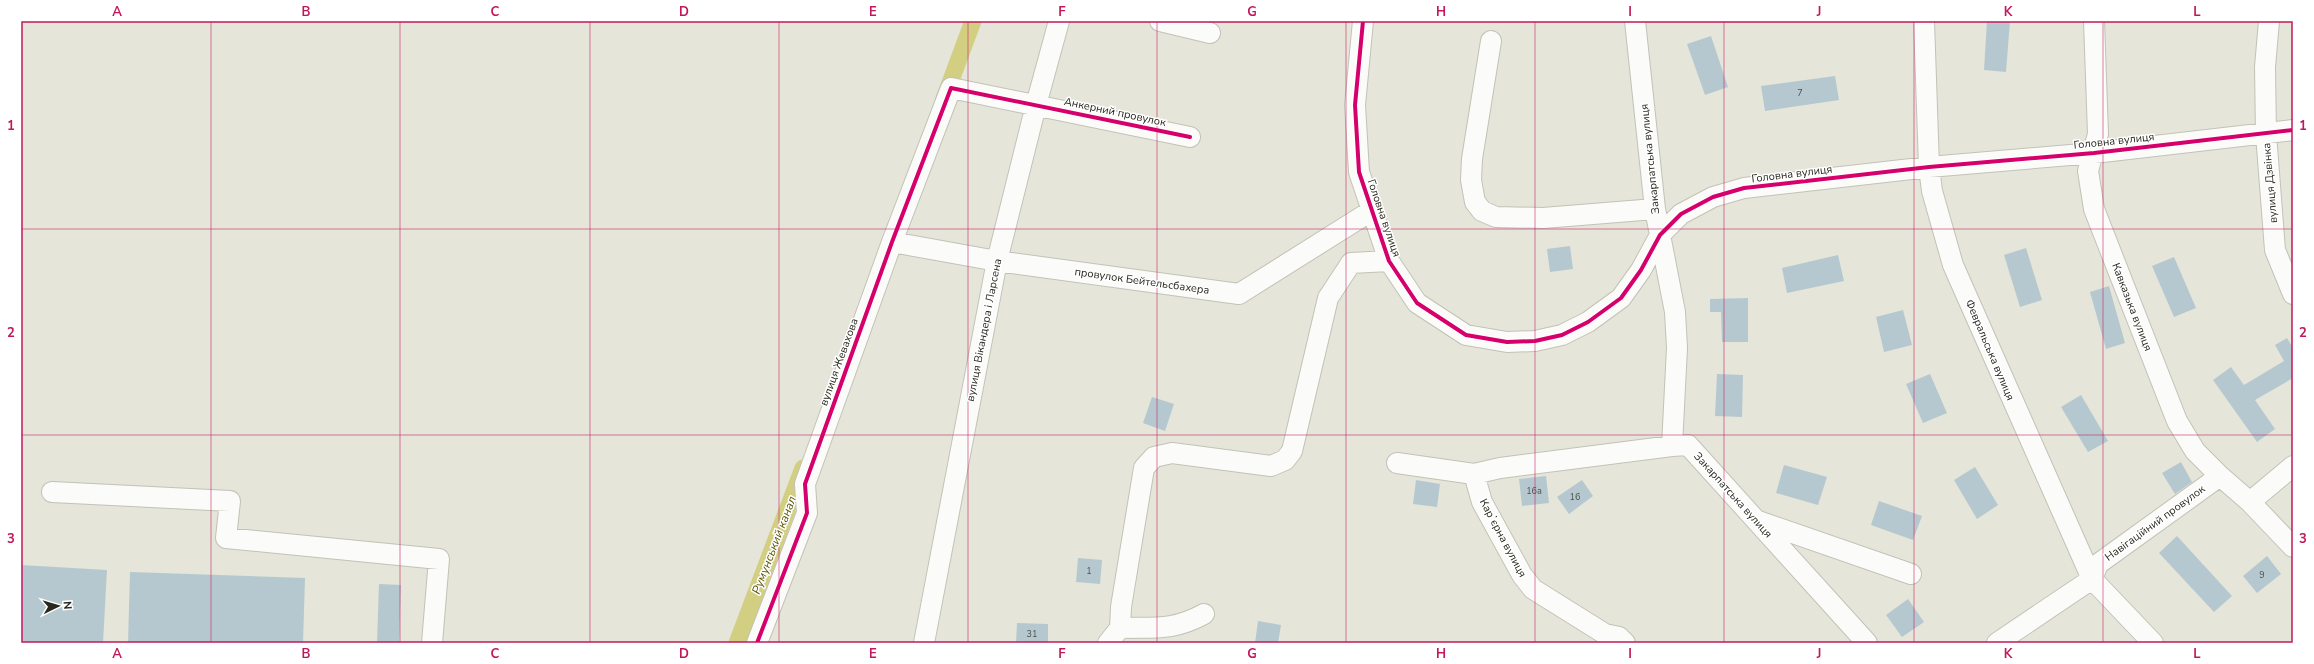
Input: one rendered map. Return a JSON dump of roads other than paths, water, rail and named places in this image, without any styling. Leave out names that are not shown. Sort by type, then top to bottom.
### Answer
[{"type":"street","name":"вулиця Вікандера і Ларсена","points":[[924,643],[997,261],[1036,105],[1060,21]]},
{"type":"street","points":[[1160,21],[1210,33]]},
{"type":"street","name":"Головна вулиця","points":[[1363,21],[1356,105],[1359,172],[1389,261],[1417,302],[1466,335],[1507,342],[1535,341],[1562,335],[1588,322],[1621,298],[1641,270],[1660,235],[1681,214],[1713,197],[1744,188],[1929,167],[2094,152],[2293,130]]},
{"type":"street","name":"Закарпатська вулиця","points":[[1635,21],[1655,209],[1674,312],[1678,348],[1672,446],[1688,445],[1867,643]]},
{"type":"street","name":"Февральська вулиця","points":[[1924,21],[1929,167],[1932,191],[1953,265],[2092,579],[2153,643]]},
{"type":"street","name":"Кавказька вулиця","points":[[2094,21],[2098,134],[2088,171],[2094,209],[2177,421],[2195,451],[2220,476],[2250,502],[2293,547]]},
{"type":"street","name":"вулиця Дзвінка","points":[[2269,21],[2265,66],[2266,134],[2275,250],[2293,294]]},
{"type":"street","points":[[1491,41],[1471,173],[1475,202],[1482,211],[1496,217],[1543,218],[1655,209]]},
{"type":"street","name":"Анкерний провулок","points":[[951,88],[1190,137]]},
{"type":"street","name":"вулиця Жевахова","points":[[757,643],[806,513],[805,484],[892,242],[951,88]]},
{"type":"street","name":"провулок Бейтельсбахера","points":[[892,242],[997,261],[1239,294],[1371,211]]},
{"type":"street","points":[[1108,643],[1120,628],[1121,607],[1144,468],[1154,457],[1172,453],[1271,466],[1285,460],[1292,451],[1328,298],[1352,263],[1389,261]]},
{"type":"street","points":[[1397,463],[1474,474],[1500,468],[1672,446]]},
{"type":"street","points":[[2250,502],[2293,466]]},
{"type":"street","name":"Карʼєрна вулиця","points":[[1474,474],[1482,502],[1522,575],[1534,589],[1603,638],[1619,638],[1625,643]]},
{"type":"street","name":"Навігаційний провулок","points":[[1997,643],[2092,579],[2098,564],[2220,476]]},
{"type":"street","points":[[52,492],[230,501],[226,538],[439,559],[432,643]]},
{"type":"street","points":[[1756,520],[1911,574]]},
{"type":"street","points":[[1120,628],[1166,627],[1185,624],[1204,614]]},
{"type":"street","points":[[1120,628],[1132,636],[1136,643]]},
{"type":"waterway","name":"Румунський канал","points":[[944,99],[973,21]]},
{"type":"waterway","name":"Румунський канал","points":[[737,643],[803,468]]}]
